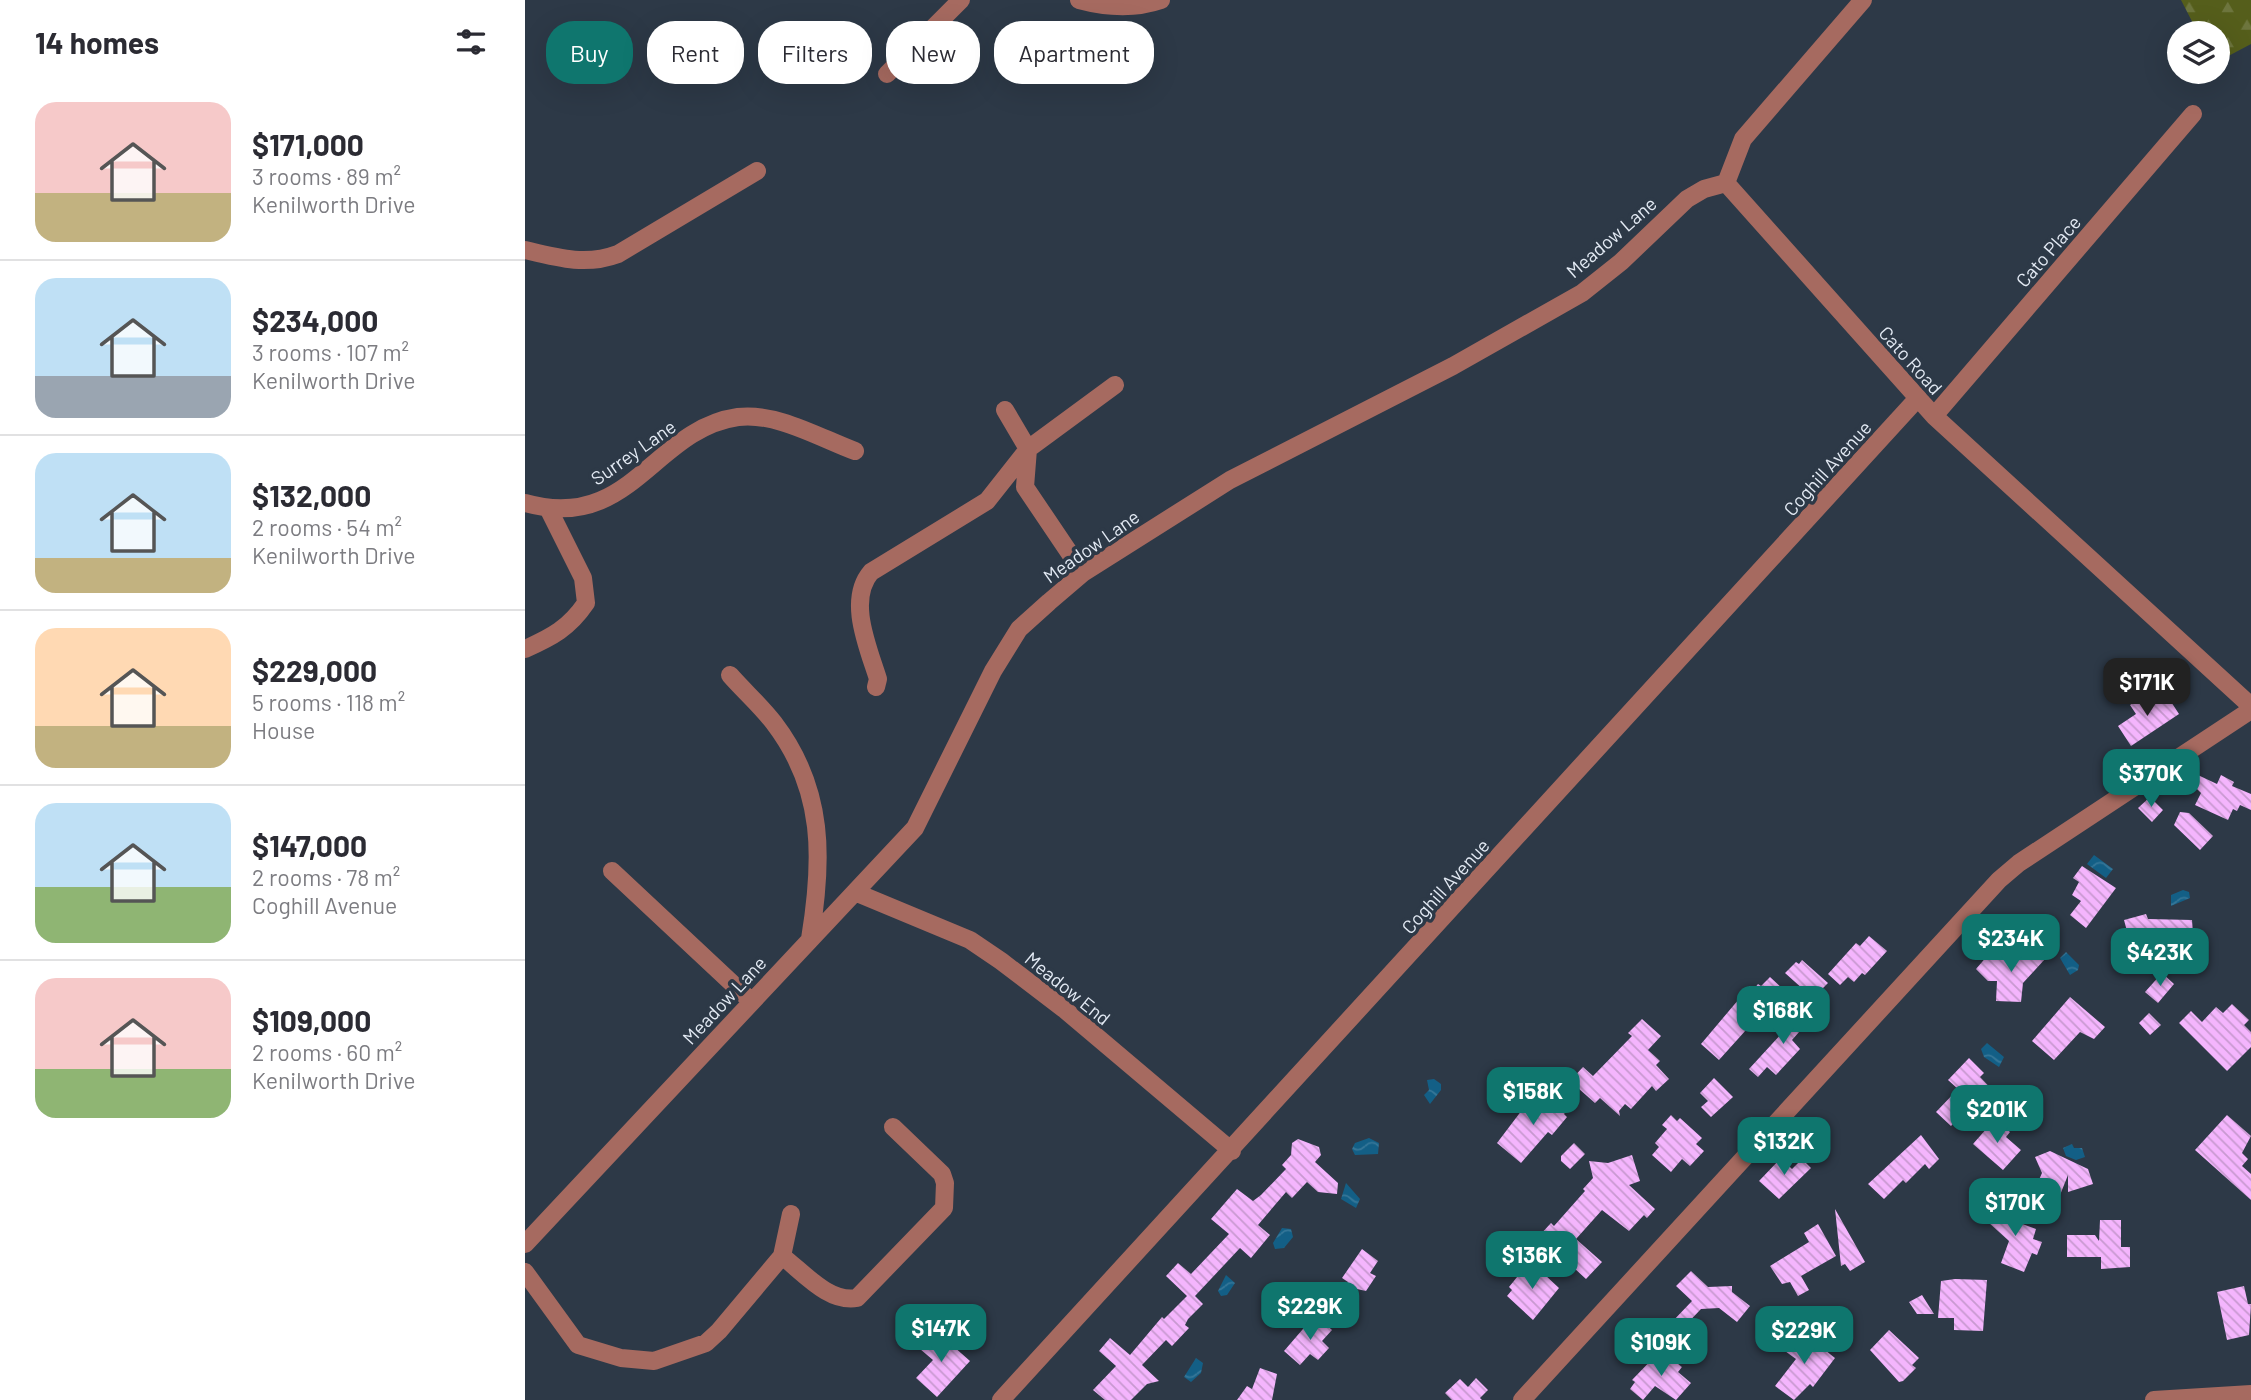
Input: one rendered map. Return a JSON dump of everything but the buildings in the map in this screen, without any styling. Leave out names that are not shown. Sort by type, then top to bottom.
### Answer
[{"type":"street","points":[[940,21],[961,0]]},
{"type":"street","points":[[1079,0],[1118,5],[1146,5],[1161,0]]},
{"type":"street","points":[[1726,183],[1743,139],[1863,0]]},
{"type":"street","name":"Cato Place","points":[[1934,416],[2193,114]]},
{"type":"street","points":[[525,250],[576,261],[599,261],[618,254],[757,171]]},
{"type":"street","name":"Cato Road","points":[[1726,183],[1917,399],[2251,708]]},
{"type":"street","name":"Meadow Lane","points":[[525,1244],[751,1001],[857,893],[915,828],[993,671],[1019,629],[1083,573],[1230,480],[1453,366],[1582,293],[1621,262],[1687,199],[1704,189],[1726,183]]},
{"type":"street","points":[[876,687],[878,679],[861,621],[862,582],[871,572],[988,501],[1028,449],[1115,385]]},
{"type":"street","name":"Coghill Avenue","points":[[1001,1400],[1232,1151],[1917,399]]},
{"type":"street","points":[[1005,410],[1028,449],[1025,486],[1083,573]]},
{"type":"street","name":"Surrey Lane","points":[[525,503],[548,508],[580,508],[602,501],[645,474],[684,440],[720,422],[739,417],[761,417],[855,451]]},
{"type":"street","points":[[525,649],[556,635],[572,622],[586,603],[583,578],[548,508]]},
{"type":"street","points":[[730,675],[774,722],[809,789],[818,830],[819,867],[810,939]]},
{"type":"street","points":[[1522,1400],[1999,880],[2019,863],[2251,708]]},
{"type":"street","points":[[612,872],[751,1001]]},
{"type":"street","name":"Meadow End","points":[[857,893],[970,940],[1001,961],[1064,1009],[1232,1151]]},
{"type":"street","points":[[782,1256],[833,1296],[844,1301],[857,1298],[944,1208],[945,1183],[942,1174],[893,1127]]},
{"type":"street","points":[[525,1272],[578,1345],[621,1358],[654,1361],[706,1343],[782,1256],[791,1214]]},
{"type":"street","points":[[2154,1400],[2251,1394]]},
{"type":"green space","points":[[2181,0],[2251,0],[2251,44],[2230,55],[2230,21],[2192,21]]},
{"type":"water","points":[[2094,855],[2113,869],[2106,878],[2087,864]]},
{"type":"water","points":[[2183,890],[2189,892],[2190,898],[2171,906],[2171,895]]},
{"type":"water","points":[[2066,952],[2079,965],[2078,970],[2070,975],[2060,958]]},
{"type":"water","points":[[1987,1043],[2004,1057],[1999,1067],[1984,1057],[1981,1049]]},
{"type":"water","points":[[1434,1079],[1441,1084],[1441,1090],[1430,1104],[1424,1095],[1429,1090],[1427,1080]]},
{"type":"water","points":[[1369,1138],[1379,1143],[1378,1154],[1355,1155],[1352,1149],[1355,1143]]},
{"type":"water","points":[[2072,1144],[2074,1148],[2082,1148],[2085,1157],[2076,1160],[2066,1156],[2063,1148]]},
{"type":"water","points":[[1346,1183],[1360,1199],[1356,1208],[1341,1199]]},
{"type":"water","points":[[1282,1228],[1291,1229],[1293,1237],[1284,1248],[1275,1249],[1273,1243]]},
{"type":"water","points":[[1226,1275],[1235,1283],[1227,1295],[1221,1296],[1218,1291]]},
{"type":"water","points":[[1196,1358],[1203,1363],[1201,1373],[1191,1382],[1184,1377]]}]
